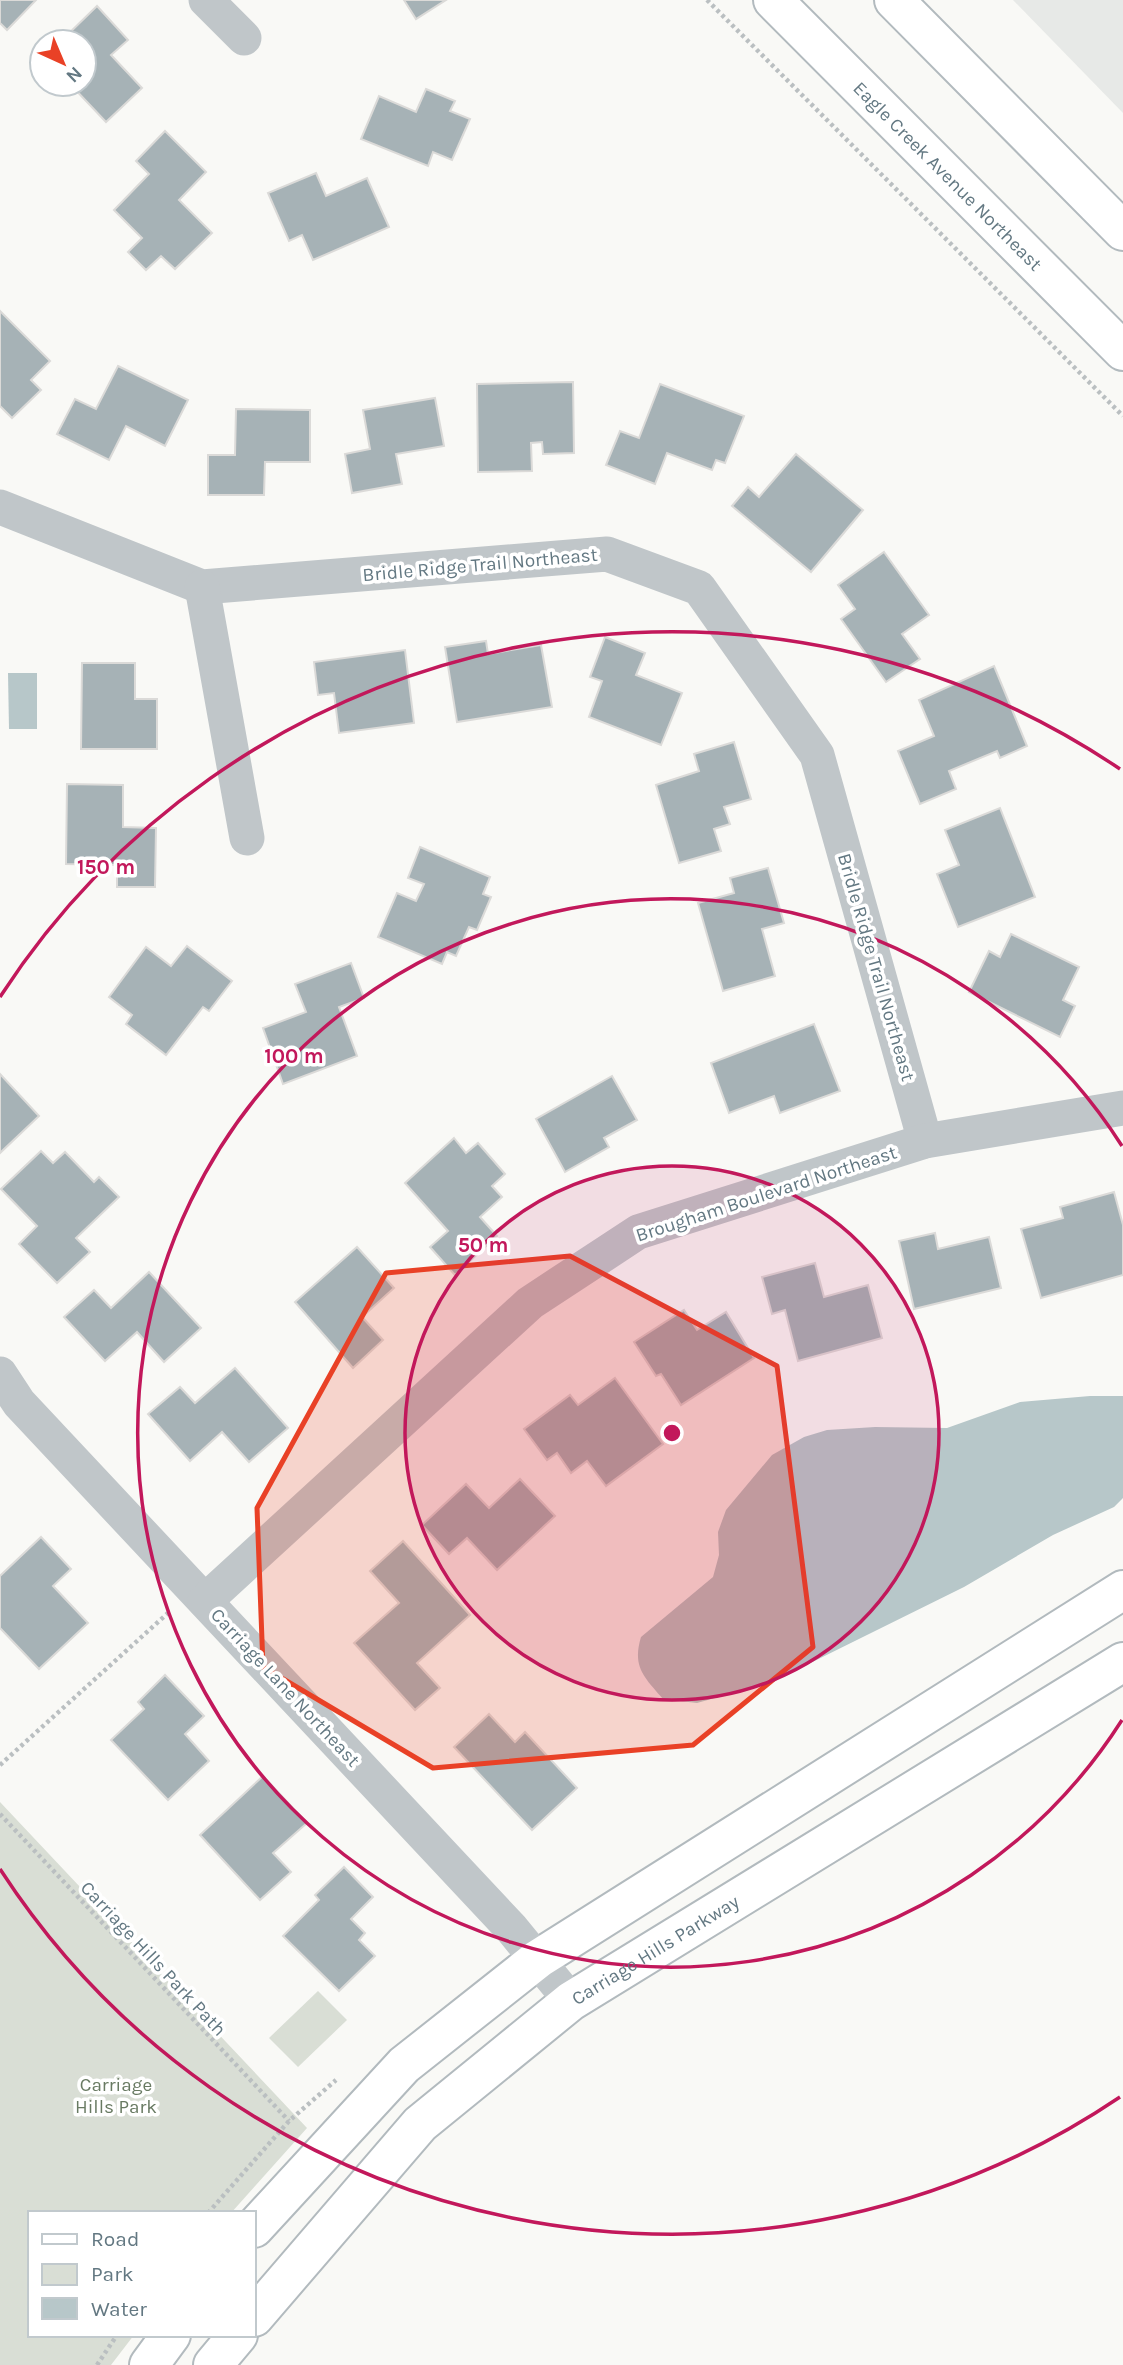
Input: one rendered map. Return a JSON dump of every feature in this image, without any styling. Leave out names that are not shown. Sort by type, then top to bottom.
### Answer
[{"type":"street","points":[[206,0],[244,38]]},
{"type":"street","name":"Eagle Creek Avenue Northeast","points":[[773,0],[1123,351]]},
{"type":"street","points":[[894,0],[1123,231]]},
{"type":"street","name":"Bridle Ridge Trail Northeast","points":[[0,507],[202,587],[607,554],[699,588],[817,755],[925,1142]]},
{"type":"street","points":[[202,587],[247,838]]},
{"type":"street","name":"Brougham Boulevard Northeast","points":[[205,1601],[530,1303],[638,1232],[925,1142],[1123,1108]]},
{"type":"street","name":"Carriage Lane Northeast","points":[[0,1374],[19,1403],[538,1959],[571,2001]]},
{"type":"street","points":[[256,2226],[404,2065],[538,1959],[1123,1590]]},
{"type":"street","name":"Carriage Hills Parkway","points":[[256,2315],[420,2124],[571,2001],[1123,1661]]},
{"type":"street","points":[[149,2365],[170,2337]]},
{"type":"street","points":[[212,2365],[236,2337]]},
{"type":"path","points":[[707,0],[1123,416]]},
{"type":"path","points":[[0,1765],[170,1611]]},
{"type":"path","name":"Carriage Hills Park Path","points":[[0,1814],[289,2121]]},
{"type":"path","points":[[97,2365],[116,2337]]},
{"type":"highlighted area","points":[[570,1256],[777,1366],[813,1647],[693,1745],[433,1768],[263,1667],[257,1508],[386,1273]]},
{"type":"shaded area","points":[[1013,0],[1123,0],[1123,113]]},
{"type":"green space","name":"Carriage Hills Park","points":[[0,1802],[307,2128],[233,2211],[28,2211],[28,2337],[132,2337],[111,2365],[0,2365]]},
{"type":"green space","points":[[318,1991],[347,2020],[298,2067],[269,2038]]},
{"type":"water","points":[[8,673],[37,673],[37,729],[9,729]]},
{"type":"water","points":[[1123,1396],[1123,1498],[1114,1507],[1053,1535],[964,1587],[772,1682],[697,1703],[663,1699],[645,1678],[638,1656],[641,1637],[713,1577],[719,1555],[718,1532],[726,1510],[772,1455],[804,1437],[827,1430],[875,1427],[947,1428],[1020,1402]]},
{"type":"building","points":[[0,0],[36,0],[7,30],[0,23]]},
{"type":"building","points":[[404,0],[446,0],[416,19]]},
{"type":"building","points":[[97,6],[128,40],[111,55],[142,88],[106,122],[83,98],[98,98],[98,28],[74,28]]},
{"type":"building","points":[[426,89],[455,101],[450,111],[470,119],[452,160],[433,152],[428,166],[361,139],[379,96],[416,112]]},
{"type":"building","points":[[165,131],[206,172],[179,200],[212,233],[175,269],[161,256],[146,270],[128,252],[142,238],[114,210],[149,174],[136,161]]},
{"type":"building","points":[[316,173],[326,196],[367,178],[389,227],[313,260],[302,235],[289,241],[268,193]]},
{"type":"building","points":[[0,311],[50,361],[31,380],[41,390],[12,418],[0,406]]},
{"type":"building","points":[[118,366],[188,400],[165,446],[126,426],[109,460],[57,434],[75,399],[96,409]]},
{"type":"building","points":[[573,382],[574,453],[543,454],[542,442],[531,443],[532,471],[478,472],[477,384]]},
{"type":"building","points":[[660,384],[744,416],[725,463],[716,460],[712,470],[667,453],[655,484],[606,465],[620,431],[639,438]]},
{"type":"building","points":[[435,398],[444,446],[396,454],[402,484],[352,493],[345,454],[370,449],[363,410]]},
{"type":"building","points":[[236,409],[310,410],[310,462],[265,462],[264,495],[208,495],[208,455],[235,455]]},
{"type":"building","points":[[796,454],[863,510],[811,572],[732,506],[748,487],[759,497]]},
{"type":"building","points":[[884,552],[929,615],[902,634],[920,659],[886,682],[841,619],[855,609],[838,585]]},
{"type":"building","points":[[605,637],[645,653],[636,675],[682,693],[661,745],[589,717],[602,681],[590,677]]},
{"type":"building","points":[[486,641],[488,654],[541,645],[552,707],[457,722],[445,647]]},
{"type":"building","points":[[405,650],[414,723],[339,733],[334,693],[318,695],[314,662]]},
{"type":"building","points":[[82,663],[135,663],[135,699],[157,699],[157,749],[81,749]]},
{"type":"building","points":[[994,666],[1027,746],[1000,758],[997,751],[949,771],[956,789],[920,804],[898,751],[934,736],[919,700]]},
{"type":"building","points":[[734,742],[751,799],[724,807],[730,824],[714,829],[721,851],[679,863],[656,785],[699,771],[694,754]]},
{"type":"building","points":[[67,784],[123,785],[123,827],[156,828],[155,887],[117,887],[117,865],[66,864]]},
{"type":"building","points":[[1000,808],[1035,897],[958,927],[937,874],[959,865],[945,830]]},
{"type":"building","points":[[420,847],[490,877],[483,894],[491,897],[477,930],[469,927],[456,956],[447,952],[442,964],[378,937],[397,893],[416,901],[424,884],[408,878]]},
{"type":"building","points":[[768,868],[784,923],[762,929],[775,976],[723,991],[698,903],[734,893],[730,878]]},
{"type":"building","points":[[1011,934],[1079,967],[1063,1000],[1075,1006],[1060,1037],[969,992],[989,951],[1000,957]]},
{"type":"building","points":[[187,946],[232,981],[209,1011],[203,1007],[166,1055],[126,1024],[132,1015],[109,997],[146,947],[171,966]]},
{"type":"building","points":[[351,963],[364,998],[339,1007],[357,1056],[283,1084],[263,1028],[306,1012],[295,984]]},
{"type":"building","points":[[814,1024],[840,1091],[780,1113],[774,1096],[729,1113],[711,1063]]},
{"type":"building","points":[[0,1074],[39,1116],[0,1153]]},
{"type":"building","points":[[612,1076],[637,1120],[604,1138],[609,1147],[565,1172],[536,1119]]},
{"type":"building","points":[[454,1138],[466,1153],[478,1143],[505,1174],[492,1186],[502,1197],[480,1217],[497,1236],[455,1275],[430,1247],[448,1231],[405,1183]]},
{"type":"building","points":[[41,1151],[53,1163],[65,1152],[94,1182],[99,1177],[119,1197],[76,1238],[90,1252],[57,1283],[19,1244],[37,1226],[1,1189]]},
{"type":"building","points":[[1114,1192],[1123,1225],[1123,1275],[1041,1298],[1021,1229],[1063,1218],[1060,1207]]},
{"type":"building","points":[[935,1233],[938,1249],[989,1237],[1001,1288],[914,1309],[899,1241]]},
{"type":"building","points":[[357,1247],[394,1288],[362,1317],[383,1340],[353,1368],[295,1302]]},
{"type":"building","points":[[815,1263],[824,1297],[868,1285],[882,1338],[798,1361],[785,1310],[772,1314],[762,1277]]},
{"type":"building","points":[[149,1272],[201,1328],[164,1362],[137,1332],[105,1361],[64,1317],[94,1290],[111,1308]]},
{"type":"building","points":[[684,1310],[697,1330],[726,1312],[754,1358],[681,1405],[661,1374],[656,1376],[634,1342]]},
{"type":"building","points":[[235,1368],[288,1428],[249,1462],[222,1432],[190,1461],[148,1414],[180,1387],[195,1403]]},
{"type":"building","points":[[615,1378],[663,1444],[606,1486],[587,1461],[571,1473],[557,1453],[547,1460],[524,1429],[570,1395],[578,1405]]},
{"type":"building","points":[[520,1479],[555,1516],[497,1570],[467,1538],[449,1554],[422,1525],[466,1484],[489,1508]]},
{"type":"building","points":[[41,1537],[71,1569],[53,1586],[88,1623],[39,1669],[0,1628],[0,1576]]},
{"type":"building","points":[[403,1541],[470,1615],[417,1663],[440,1688],[415,1710],[354,1643],[399,1603],[370,1571]]},
{"type":"building","points":[[165,1675],[204,1716],[185,1734],[209,1761],[168,1800],[111,1740],[144,1709],[138,1702]]},
{"type":"building","points":[[489,1714],[515,1742],[525,1732],[577,1788],[532,1830],[454,1747]]},
{"type":"building","points":[[263,1776],[307,1823],[273,1853],[291,1872],[260,1900],[200,1835]]},
{"type":"building","points":[[344,1867],[373,1897],[351,1919],[365,1933],[359,1940],[375,1956],[339,1991],[283,1936],[319,1900],[315,1895]]}]
